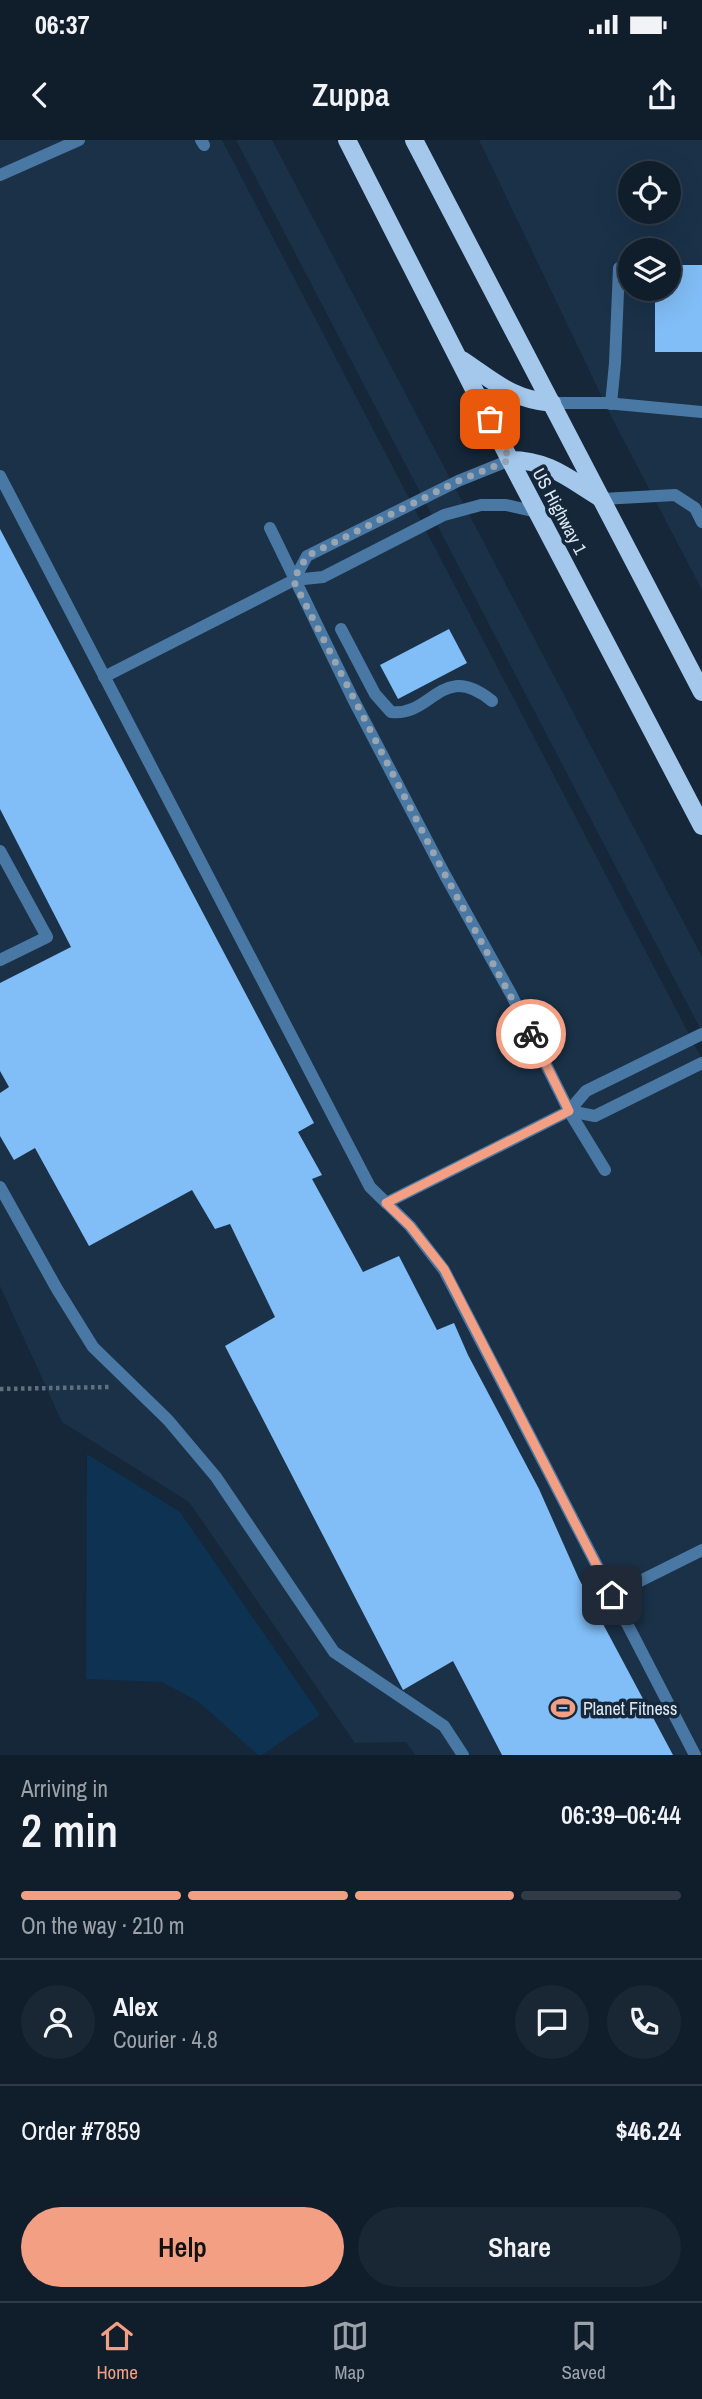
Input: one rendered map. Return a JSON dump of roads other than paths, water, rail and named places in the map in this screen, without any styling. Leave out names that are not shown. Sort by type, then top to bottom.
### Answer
[{"type":"main road","name":"US Highway 1","points":[[347,140],[510,460],[702,826]]},
{"type":"main road","points":[[415,140],[702,692]]},
{"type":"main road","points":[[459,358],[513,395],[530,401],[552,403]]},
{"type":"main road","points":[[510,460],[529,460],[551,467],[602,499]]},
{"type":"lane","points":[[0,175],[79,140]]},
{"type":"lane","points":[[611,404],[618,292]]},
{"type":"lane","points":[[552,403],[611,404],[702,412]]},
{"type":"lane","points":[[293,580],[307,556],[458,481],[510,460]]},
{"type":"lane","points":[[0,476],[370,1188],[410,1226],[444,1269],[695,1755]]},
{"type":"lane","points":[[602,499],[675,495],[695,508],[702,522]]},
{"type":"lane","points":[[104,677],[293,580],[323,577],[444,515],[481,505],[506,505],[537,512]]},
{"type":"lane","points":[[270,528],[293,580],[427,841],[511,994],[569,1111],[605,1170]]},
{"type":"lane","points":[[341,629],[375,694],[391,712],[405,714],[446,687],[478,690],[492,701]]},
{"type":"lane","points":[[0,851],[47,937],[0,960]]},
{"type":"lane","points":[[386,1203],[569,1111],[586,1091],[702,1034]]},
{"type":"lane","points":[[569,1111],[595,1116],[702,1063]]},
{"type":"lane","points":[[0,1187],[93,1347],[168,1420],[216,1477],[334,1652],[444,1726],[463,1755]]},
{"type":"lane","points":[[612,1595],[702,1550]]},
{"type":"place","name":"Planet Fitness","points":[[563,1708]]}]
